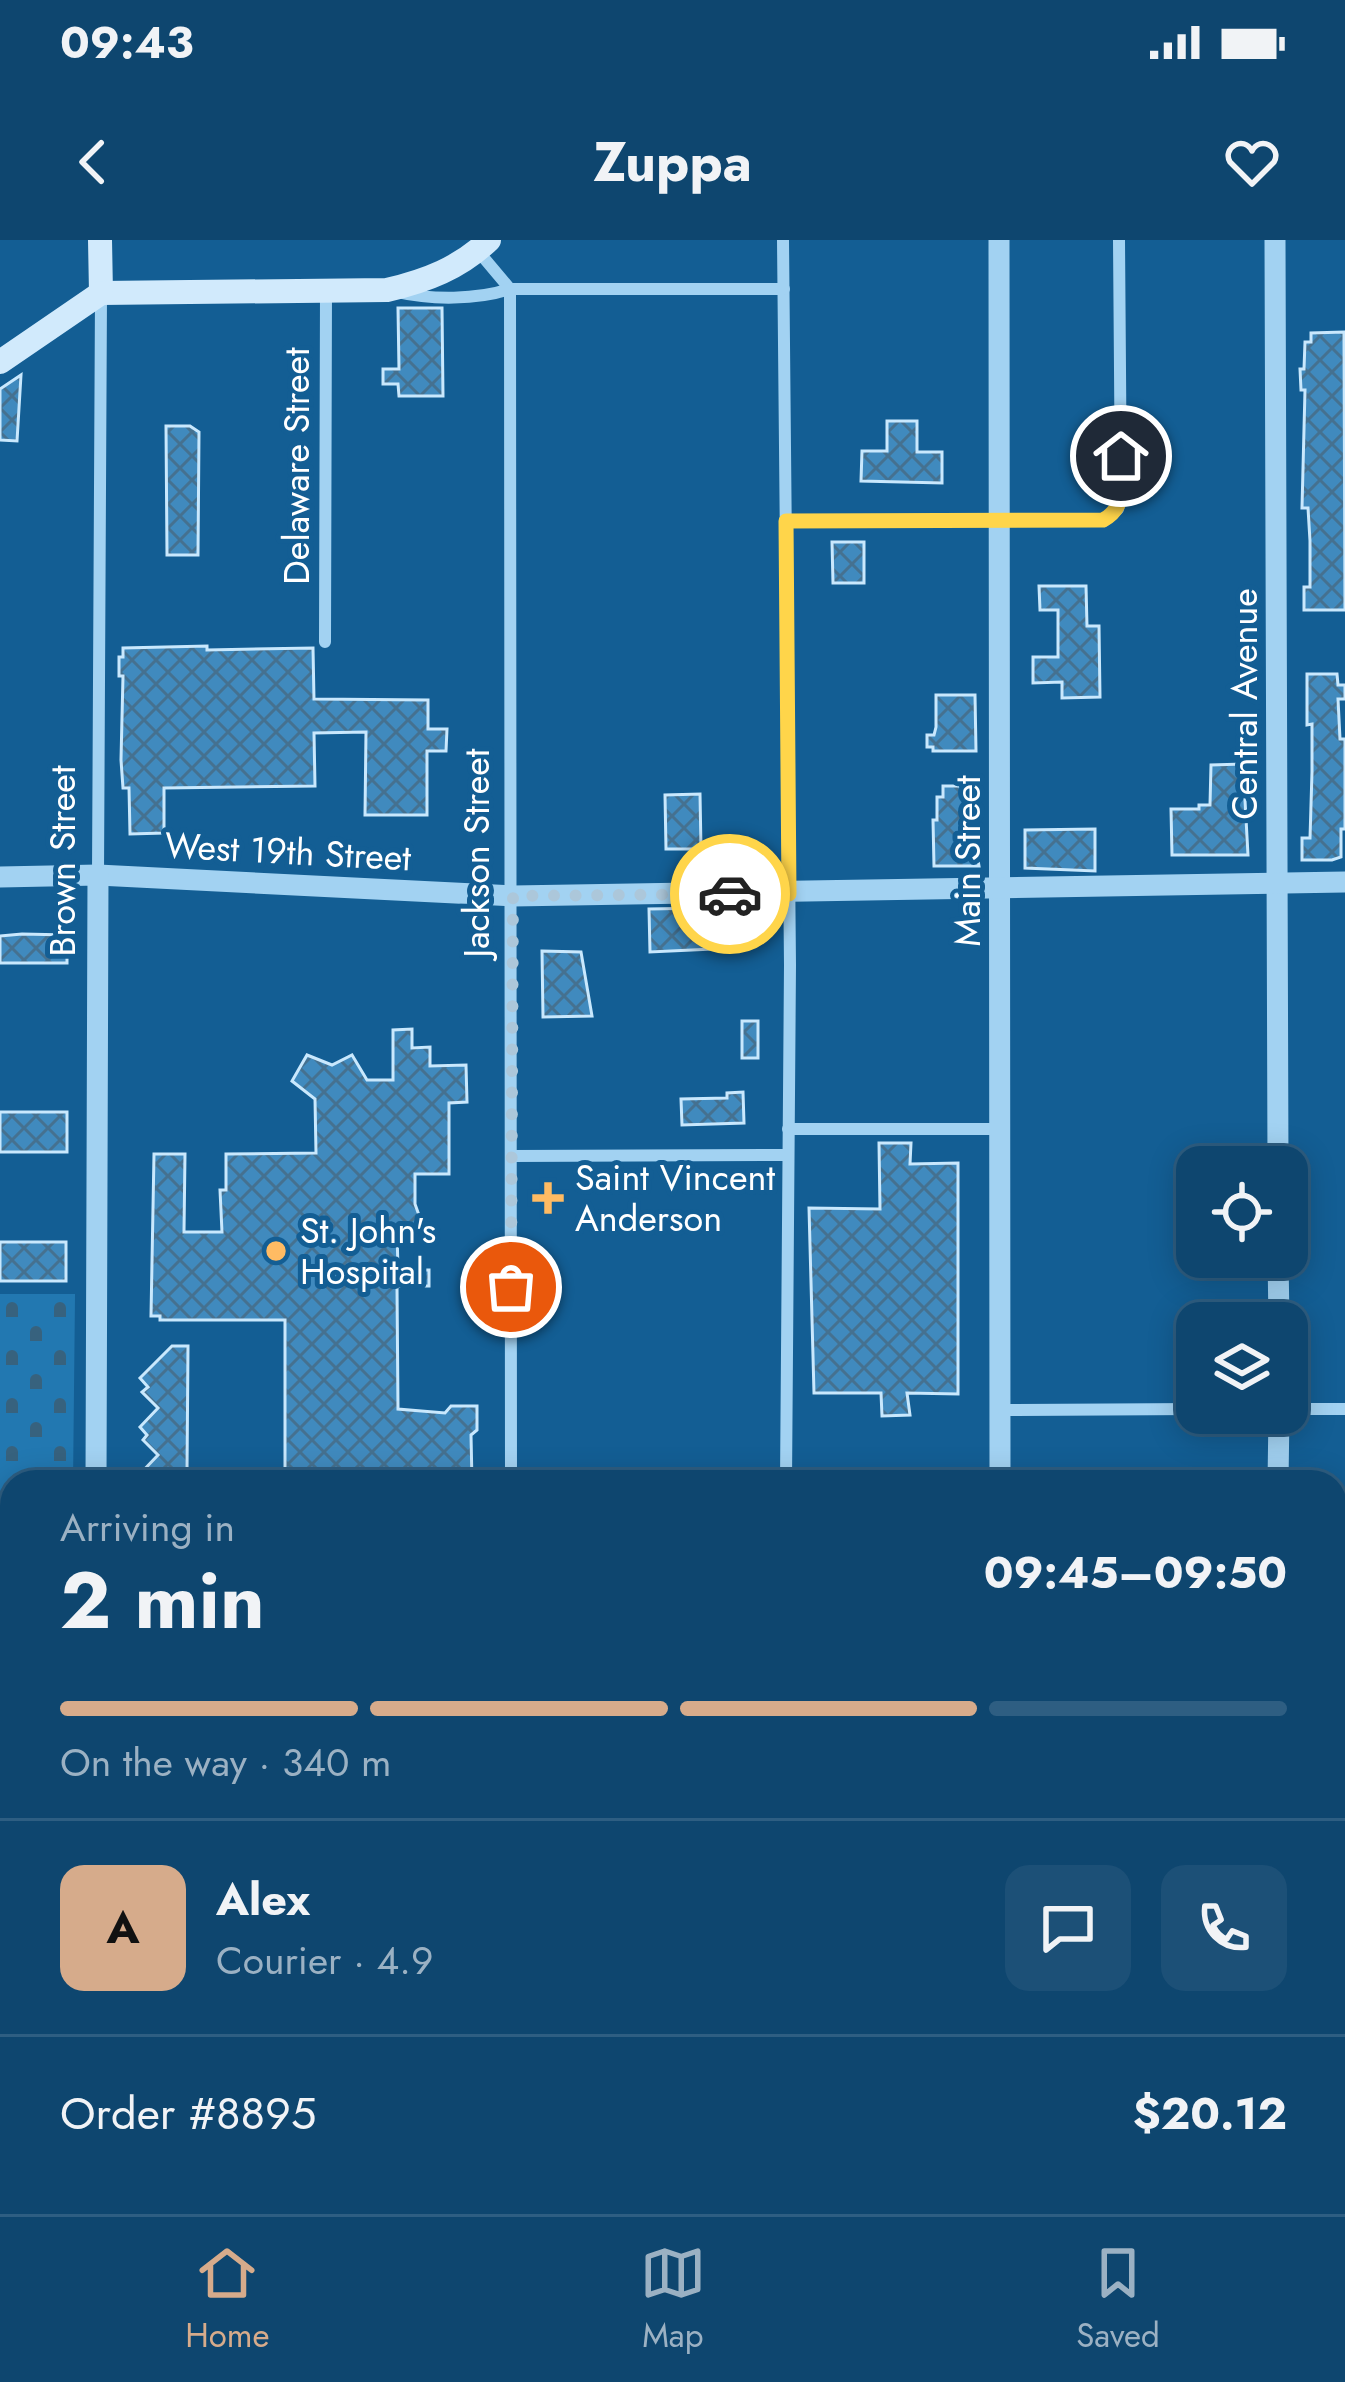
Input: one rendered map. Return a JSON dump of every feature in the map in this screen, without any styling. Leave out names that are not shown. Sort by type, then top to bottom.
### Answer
[{"type":"main road","name":"Brown Street","points":[[100,240],[101,293]]},
{"type":"main road","points":[[0,362],[101,293],[387,290],[424,282],[484,245]]},
{"type":"street","points":[[784,240],[789,894],[786,1470]]},
{"type":"street","name":"Main Street","points":[[1000,240],[1000,1470]]},
{"type":"street","points":[[786,521],[1103,520],[1112,516],[1121,499],[1119,240]]},
{"type":"street","name":"Central Avenue","points":[[1275,240],[1278,1146]]},
{"type":"street","points":[[484,245],[510,289]]},
{"type":"street","points":[[387,290],[416,297],[493,295],[510,289],[784,289]]},
{"type":"street","name":"Jackson Street","points":[[510,289],[511,1470]]},
{"type":"street","name":"Delaware Street","points":[[325,642],[326,291]]},
{"type":"street","name":"Brown Street","points":[[96,1470],[101,293]]},
{"type":"street","name":"West 19th Street","points":[[0,877],[98,875],[513,896],[1345,882]]},
{"type":"street","points":[[788,1130],[1000,1129]]},
{"type":"street","points":[[511,1156],[787,1155]]},
{"type":"street","points":[[1000,1410],[1176,1409]]},
{"type":"street","points":[[1308,1409],[1345,1409]]},
{"type":"street","points":[[1278,1470],[1279,1434]]},
{"type":"green space","points":[[0,1294],[75,1294],[73,1470],[0,1470]]},
{"type":"building","points":[[398,308],[442,308],[443,396],[399,396],[398,384],[383,384],[383,369],[399,369]]},
{"type":"building","points":[[1344,332],[1345,610],[1304,610],[1304,587],[1310,587],[1310,541],[1308,508],[1302,508],[1305,390],[1301,390],[1300,369],[1304,369],[1305,342],[1311,342],[1311,333]]},
{"type":"building","points":[[21,375],[17,441],[0,440],[0,389]]},
{"type":"building","points":[[887,421],[917,421],[917,452],[942,452],[942,483],[861,481],[862,451],[887,451]]},
{"type":"building","points":[[166,426],[190,426],[199,432],[198,555],[167,555]]},
{"type":"building","points":[[832,542],[864,542],[864,583],[833,583]]},
{"type":"building","points":[[1039,586],[1086,586],[1087,626],[1099,626],[1100,697],[1062,698],[1062,682],[1033,683],[1033,657],[1058,657],[1058,610],[1040,610]]},
{"type":"building","points":[[207,646],[207,650],[313,648],[314,699],[428,700],[428,729],[447,729],[446,751],[427,751],[427,815],[365,815],[366,732],[314,733],[315,786],[164,788],[164,833],[130,834],[129,788],[123,788],[121,760],[123,676],[119,676],[119,657],[123,657],[123,648]]},
{"type":"building","points":[[1307,674],[1337,674],[1338,685],[1345,685],[1345,699],[1338,699],[1340,739],[1345,739],[1345,829],[1341,829],[1341,857],[1332,860],[1302,860],[1302,838],[1310,838],[1312,772]]},
{"type":"building","points":[[936,695],[975,695],[976,751],[927,747],[927,735],[934,735],[936,727]]},
{"type":"building","points":[[1243,764],[1248,855],[1172,855],[1171,809],[1210,805],[1211,765]]},
{"type":"building","points":[[943,786],[977,786],[979,866],[934,866],[933,820],[937,820],[937,797],[943,797]]},
{"type":"building","points":[[700,794],[701,849],[666,849],[665,795]]},
{"type":"building","points":[[1095,829],[1095,871],[1025,868],[1025,830]]},
{"type":"building","points":[[708,908],[712,949],[650,952],[649,909]]},
{"type":"building","points":[[67,935],[67,963],[0,963],[0,936]]},
{"type":"building","points":[[542,951],[581,952],[592,1016],[543,1017]]},
{"type":"building","points":[[742,1021],[758,1021],[758,1058],[742,1058]]},
{"type":"building","name":"St. John's Hospital","points":[[412,1029],[412,1048],[430,1047],[430,1066],[466,1065],[467,1102],[449,1103],[449,1174],[415,1174],[420,1218],[411,1231],[397,1231],[398,1270],[429,1270],[429,1286],[397,1286],[398,1409],[445,1413],[451,1406],[477,1406],[477,1430],[471,1435],[472,1470],[285,1470],[285,1320],[160,1320],[160,1316],[151,1316],[154,1154],[185,1154],[184,1232],[222,1232],[220,1190],[226,1190],[226,1154],[316,1153],[315,1099],[292,1081],[307,1055],[332,1065],[352,1055],[367,1080],[393,1080],[393,1030]]},
{"type":"building","points":[[743,1092],[744,1123],[682,1125],[681,1099],[727,1098],[727,1093]]},
{"type":"building","points":[[0,1112],[67,1112],[67,1152],[0,1152]]},
{"type":"building","points":[[879,1143],[911,1143],[910,1164],[958,1163],[958,1394],[907,1393],[910,1415],[882,1416],[881,1393],[814,1393],[809,1208],[880,1209]]},
{"type":"building","points":[[0,1242],[66,1242],[66,1281],[0,1281]]},
{"type":"building","points":[[172,1346],[188,1346],[187,1470],[144,1470],[158,1455],[143,1440],[147,1435],[140,1427],[158,1408],[142,1392],[148,1387],[140,1378]]},
{"type":"way so far","points":[[511,1287],[513,896],[730,894]]},
{"type":"place","name":"Saint Vincent Anderson","points":[[548,1198]]},
{"type":"place","name":"St. John's Hospital","points":[[276,1251]]},
{"type":"route","points":[[730,894],[789,894],[786,521],[1103,520],[1112,516],[1121,499],[1121,456]]}]
